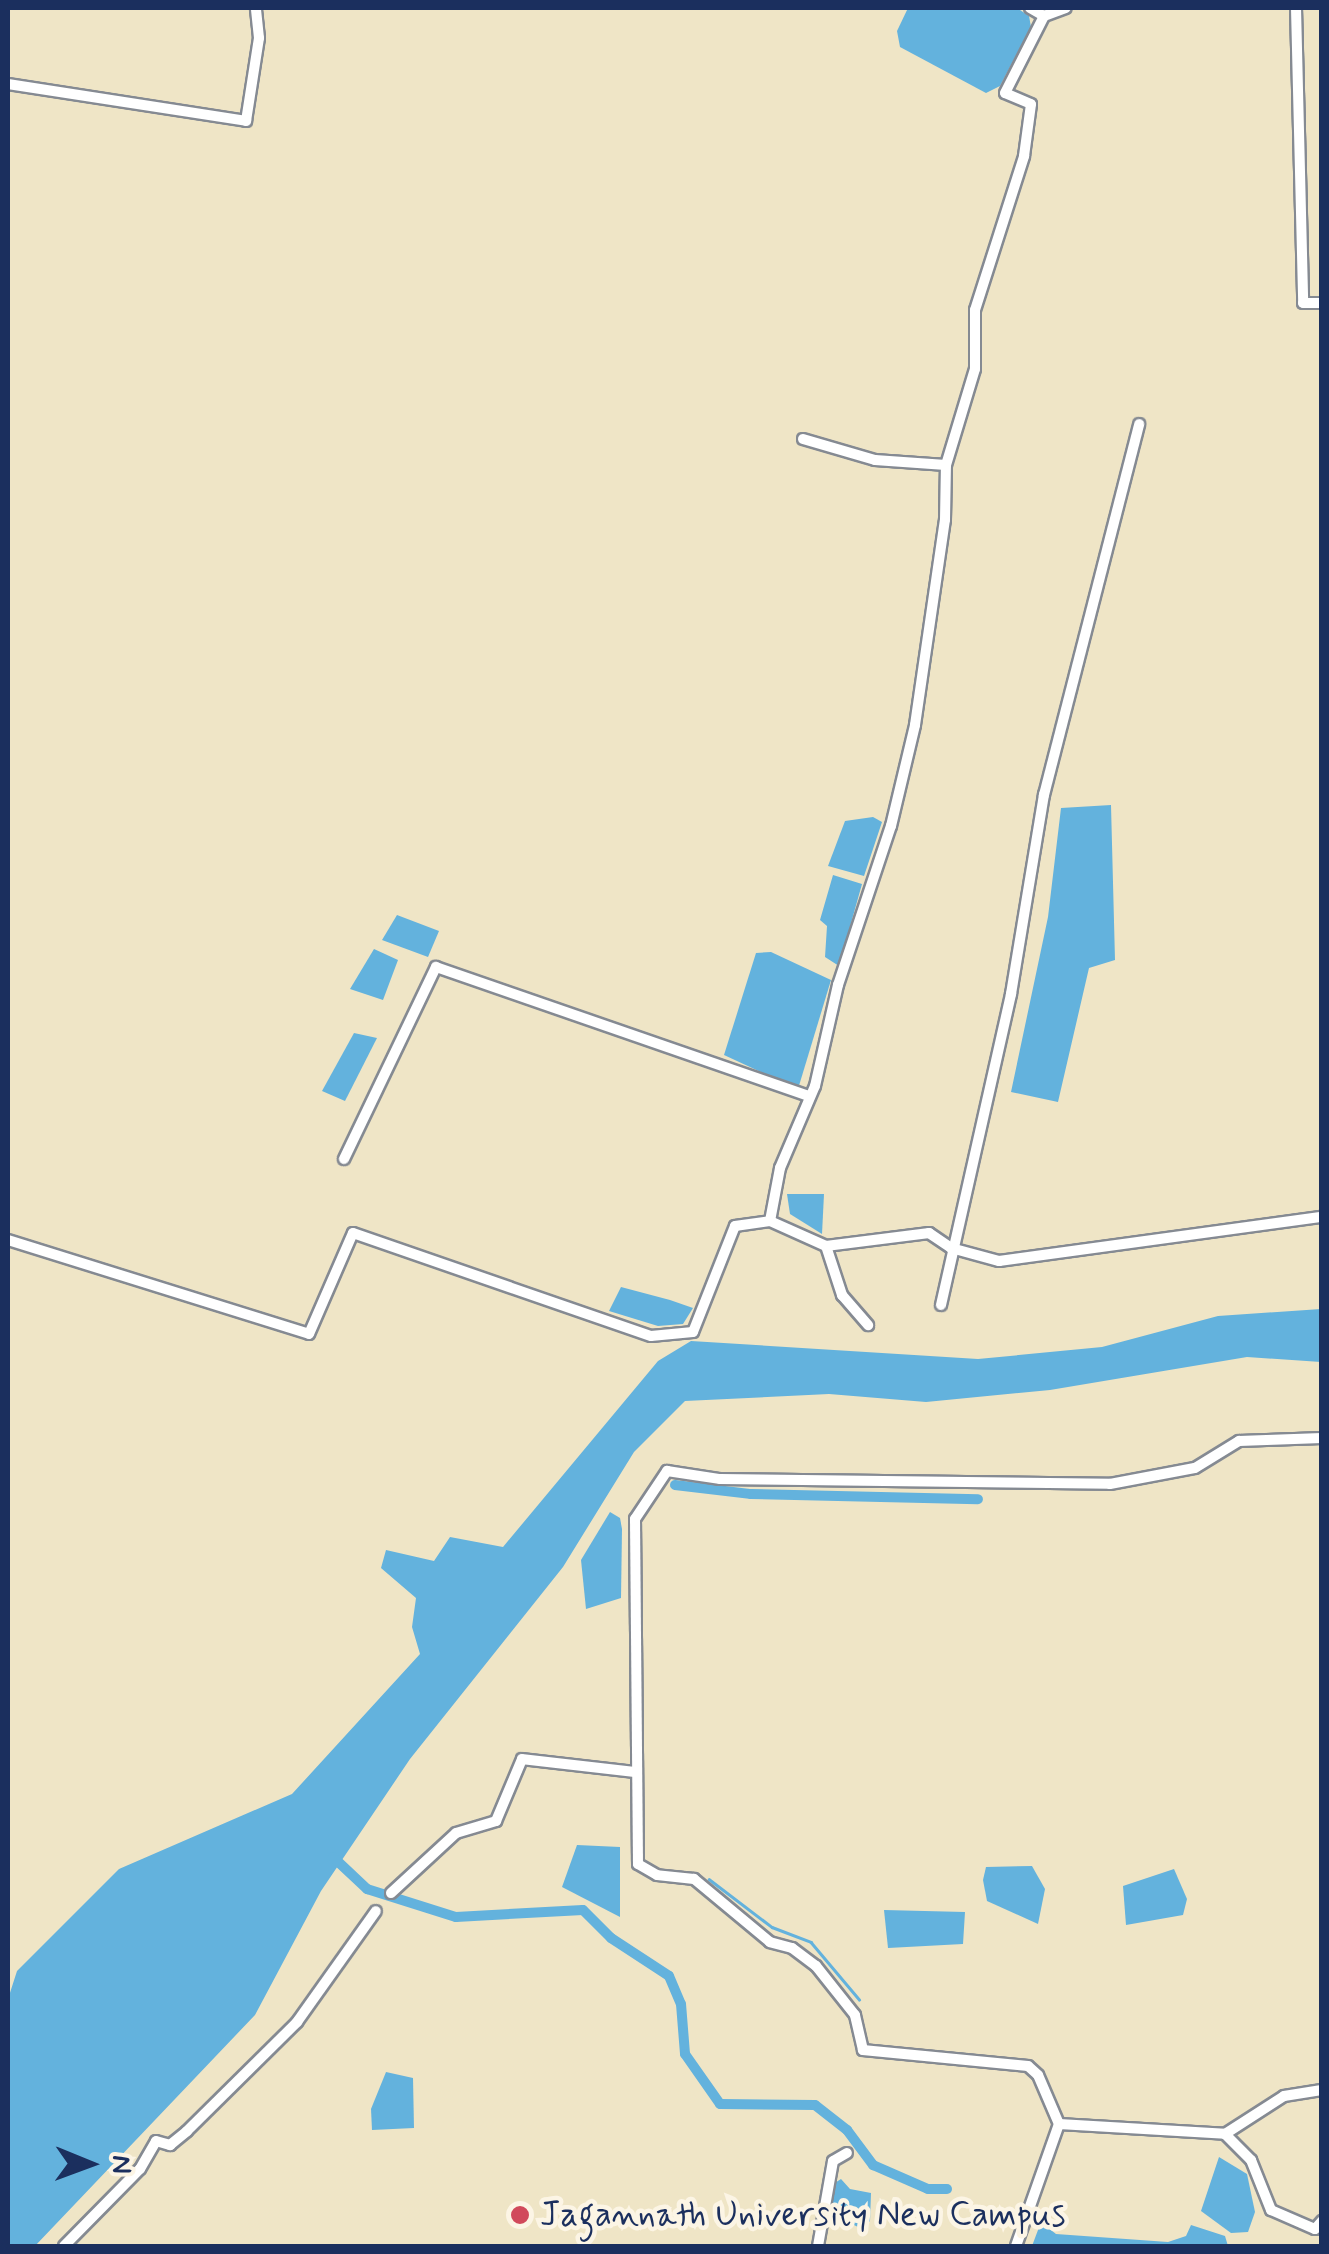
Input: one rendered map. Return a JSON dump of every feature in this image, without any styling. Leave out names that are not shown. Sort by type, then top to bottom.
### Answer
[{"type":"street","points":[[8,84],[246,120],[259,38],[256,8]]},
{"type":"street","points":[[1030,8],[1044,16]]},
{"type":"street","points":[[770,1221],[780,1168],[808,1096],[892,826],[915,726],[941,555],[946,465],[976,369],[975,310],[1024,156],[1031,104],[1005,94],[1044,16],[1066,8]]},
{"type":"street","points":[[1296,8],[1303,303],[1322,303]]},
{"type":"street","points":[[941,1306],[950,1248],[1012,994],[1044,795],[1139,424]]},
{"type":"street","points":[[803,438],[875,460],[946,465]]},
{"type":"street","points":[[344,1159],[436,968],[808,1096]]},
{"type":"street","points":[[8,1240],[309,1334],[353,1232],[651,1336],[693,1332],[735,1226],[770,1221],[826,1246],[929,1233],[950,1248],[999,1262],[1322,1217]]},
{"type":"street","points":[[826,1246],[842,1295],[868,1324]]},
{"type":"street","points":[[1016,2246],[1036,2201],[1059,2124],[1028,2066],[863,2050],[856,2043],[856,2014],[816,1966],[792,1948],[770,1942],[694,1879],[657,1875],[638,1864],[634,1772],[635,1519],[666,1471],[720,1479],[1110,1484],[1195,1468],[1239,1441],[1322,1438]]},
{"type":"street","points":[[392,1893],[456,1833],[496,1821],[522,1759],[634,1772]]},
{"type":"street","points":[[64,2246],[140,2170],[156,2141],[170,2145],[179,2138],[297,2022],[376,1911]]},
{"type":"street","points":[[1059,2124],[1225,2134],[1284,2096],[1322,2090]]},
{"type":"street","points":[[1225,2134],[1251,2160],[1271,2210],[1315,2229],[1322,2220]]},
{"type":"street","points":[[818,2246],[833,2160],[847,2153]]},
{"type":"water","points":[[908,8],[1017,8],[1029,16],[1031,27],[1000,86],[986,93],[900,47],[897,31]]},
{"type":"water","points":[[1111,805],[1115,960],[1089,968],[1058,1102],[1011,1092],[1048,917],[1061,808]]},
{"type":"water","points":[[873,817],[882,822],[864,876],[828,866],[845,821]]},
{"type":"water","points":[[833,875],[862,884],[839,966],[825,957],[827,926],[820,920]]},
{"type":"water","points":[[397,915],[439,931],[428,957],[382,940]]},
{"type":"water","points":[[374,949],[398,960],[383,1000],[350,989]]},
{"type":"water","points":[[771,952],[831,980],[798,1089],[724,1055],[756,953]]},
{"type":"water","points":[[354,1033],[377,1038],[345,1101],[322,1091]]},
{"type":"water","points":[[787,1194],[824,1194],[822,1234],[790,1214]]},
{"type":"water","points":[[621,1287],[693,1308],[683,1324],[658,1326],[609,1311]]},
{"type":"water","points":[[1321,1309],[1321,1362],[1247,1357],[1050,1390],[926,1402],[829,1394],[685,1401],[634,1452],[563,1567],[410,1759],[321,1891],[255,2015],[35,2246],[8,2246],[8,1999],[17,1971],[119,1869],[292,1794],[420,1654],[412,1627],[416,1598],[381,1568],[386,1550],[434,1561],[450,1537],[503,1547],[658,1361],[691,1341],[978,1359],[1102,1347],[1218,1316]]},
{"type":"water","points":[[610,1512],[620,1518],[622,1529],[621,1598],[586,1609],[581,1560]]},
{"type":"water","points":[[577,1845],[620,1847],[620,1917],[562,1887]]},
{"type":"water","points":[[1032,1866],[1045,1889],[1038,1924],[987,1901],[983,1880],[986,1867]]},
{"type":"water","points":[[1174,1869],[1187,1899],[1183,1915],[1126,1925],[1123,1886]]},
{"type":"water","points":[[884,1910],[965,1912],[963,1944],[888,1948]]},
{"type":"water","points":[[386,2072],[413,2078],[414,2128],[372,2130],[371,2109]]},
{"type":"water","points":[[1219,2157],[1247,2174],[1255,2212],[1248,2232],[1231,2233],[1201,2211]]},
{"type":"water","points":[[841,2179],[850,2189],[871,2193],[870,2221],[862,2229],[832,2214],[830,2186]]},
{"type":"water","points":[[1041,2222],[1056,2234],[1168,2242],[1186,2236],[1191,2225],[1225,2236],[1228,2246],[1032,2246]]},
{"type":"waterway","points":[[675,1485],[751,1494],[978,1499]]},
{"type":"waterway","points":[[333,1857],[367,1889],[456,1917],[583,1910],[611,1938],[669,1976],[681,2004],[685,2054],[720,2104],[815,2105],[847,2130],[873,2165],[928,2189],[947,2189]]},
{"type":"waterway","points":[[709,1879],[772,1927],[811,1942],[859,1999]]},
{"type":"place","name":"Jagannath University New Campus","points":[[520,2215]]}]
